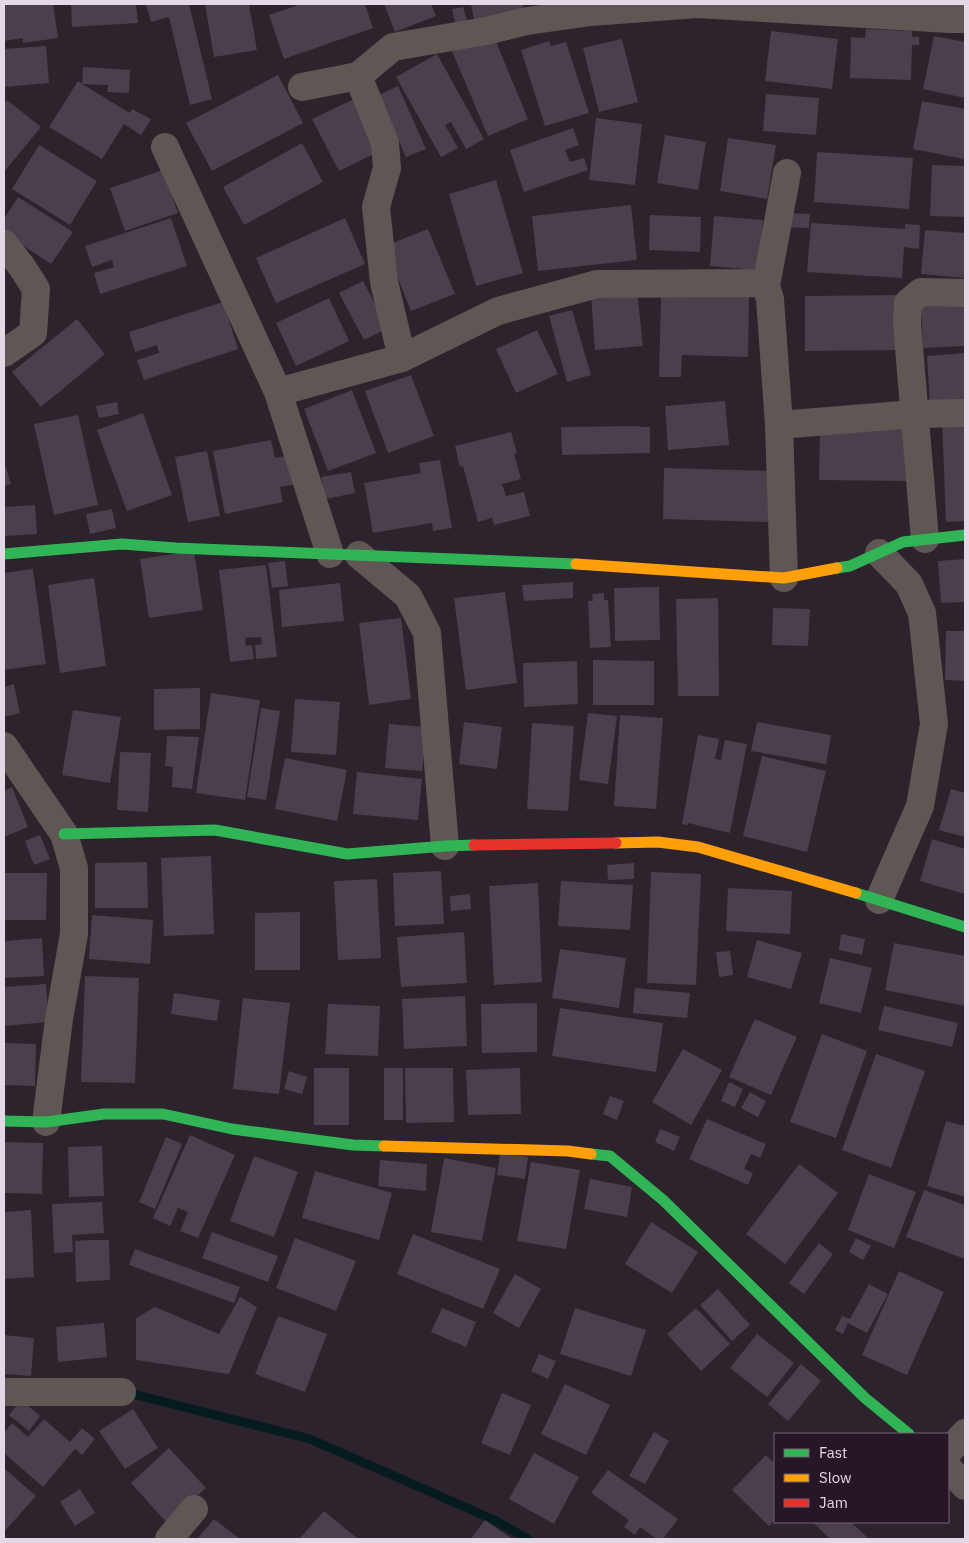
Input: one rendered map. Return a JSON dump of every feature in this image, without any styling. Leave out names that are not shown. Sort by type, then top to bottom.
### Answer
[{"type":"street","points":[[302,87],[358,76],[393,47],[486,31],[527,21],[591,12],[697,4],[956,14]]},
{"type":"street","points":[[358,76],[385,143],[387,168],[376,207],[384,282],[402,358]]},
{"type":"street","points":[[165,147],[278,392],[330,554]]},
{"type":"street","points":[[784,578],[779,425],[770,299],[766,286],[787,173]]},
{"type":"street","points":[[4,244],[36,289],[33,333],[4,353]]},
{"type":"street","points":[[278,392],[402,358],[498,311],[598,284],[759,282],[766,286]]},
{"type":"street","points":[[925,539],[907,323],[908,303],[921,292],[965,293]]},
{"type":"street","points":[[779,425],[914,414],[965,413]]},
{"type":"street","points":[[4,554],[122,544],[176,548],[623,566],[784,578],[850,566],[903,542],[965,535]]},
{"type":"street","points":[[879,553],[909,584],[922,613],[934,724],[920,806],[879,900]]},
{"type":"street","points":[[359,555],[408,596],[427,633],[444,846]]},
{"type":"street","points":[[4,746],[64,834],[74,868],[74,934],[59,1019],[46,1122]]},
{"type":"street","points":[[64,834],[215,830],[347,854],[444,846],[658,842],[698,847],[965,927]]},
{"type":"street","points":[[4,1121],[46,1122],[104,1114],[163,1114],[232,1129],[353,1145],[568,1150],[610,1156],[662,1200],[865,1398],[908,1433]]},
{"type":"street","points":[[4,1392],[122,1392]]},
{"type":"street","points":[[949,1451],[965,1433]]},
{"type":"street","points":[[949,1469],[965,1486]]},
{"type":"street","points":[[169,1539],[194,1509]]},
{"type":"building","points":[[4,4],[53,4],[58,38],[23,43],[23,38],[4,41]]},
{"type":"building","points":[[71,4],[136,4],[138,23],[72,27]]},
{"type":"building","points":[[146,4],[189,4],[212,99],[190,105],[169,17],[151,22]]},
{"type":"building","points":[[205,4],[249,4],[257,50],[214,57]]},
{"type":"building","points":[[301,4],[365,4],[373,28],[284,59],[269,15]]},
{"type":"building","points":[[384,4],[431,4],[436,16],[395,32]]},
{"type":"building","points":[[471,4],[523,4],[524,12],[474,19]]},
{"type":"building","points":[[463,7],[469,26],[457,30],[452,9]]},
{"type":"building","points":[[866,29],[912,31],[912,37],[919,37],[919,45],[912,45],[911,80],[850,78],[851,37],[865,38]]},
{"type":"building","points":[[771,31],[838,39],[832,89],[765,81]]},
{"type":"building","points":[[492,32],[528,119],[488,136],[451,49]]},
{"type":"building","points":[[934,36],[965,42],[965,98],[923,89]]},
{"type":"building","points":[[622,39],[638,102],[599,112],[583,48]]},
{"type":"building","points":[[549,41],[551,46],[566,42],[589,113],[545,126],[521,50]]},
{"type":"building","points":[[46,46],[49,83],[4,87],[4,49]]},
{"type":"building","points":[[437,54],[484,139],[466,149],[451,122],[445,125],[458,148],[441,157],[396,77]]},
{"type":"building","points":[[83,67],[130,70],[129,93],[107,92],[108,85],[82,84]]},
{"type":"building","points":[[278,75],[303,123],[212,171],[186,123]]},
{"type":"building","points":[[78,81],[130,113],[132,109],[151,119],[141,135],[124,124],[102,159],[49,127]]},
{"type":"building","points":[[398,86],[426,149],[406,157],[378,95]]},
{"type":"building","points":[[766,94],[819,98],[816,135],[763,131]]},
{"type":"building","points":[[356,98],[382,150],[339,171],[312,119]]},
{"type":"building","points":[[7,100],[41,127],[4,172],[4,103]]},
{"type":"building","points":[[922,101],[965,109],[964,159],[913,149]]},
{"type":"building","points":[[596,118],[642,124],[635,185],[589,180]]},
{"type":"building","points":[[573,128],[579,145],[565,150],[570,162],[584,158],[588,170],[524,192],[510,150]]},
{"type":"building","points":[[665,135],[706,142],[698,190],[657,183]]},
{"type":"building","points":[[728,138],[776,145],[767,199],[720,191]]},
{"type":"building","points":[[302,143],[323,182],[244,225],[223,187]]},
{"type":"building","points":[[39,145],[97,181],[70,225],[12,189]]},
{"type":"building","points":[[817,152],[913,158],[909,209],[814,202]]},
{"type":"building","points":[[932,165],[965,166],[965,217],[930,216]]},
{"type":"building","points":[[163,170],[178,213],[125,231],[110,188]]},
{"type":"building","points":[[496,180],[523,273],[476,286],[449,194]]},
{"type":"building","points":[[18,197],[73,232],[51,264],[4,233],[4,219]]},
{"type":"building","points":[[631,205],[637,260],[538,271],[532,216]]},
{"type":"building","points":[[785,213],[810,214],[809,228],[785,227]]},
{"type":"building","points":[[650,215],[701,217],[700,252],[649,250]]},
{"type":"building","points":[[714,216],[763,220],[758,270],[710,266]]},
{"type":"building","points":[[171,218],[187,266],[100,294],[94,273],[114,267],[112,260],[92,267],[85,246]]},
{"type":"building","points":[[345,218],[365,264],[276,303],[256,258]]},
{"type":"building","points":[[811,223],[905,229],[905,224],[920,225],[919,249],[904,247],[902,278],[807,272]]},
{"type":"building","points":[[428,229],[455,294],[411,311],[385,246]]},
{"type":"building","points":[[925,230],[965,233],[965,278],[921,274]]},
{"type":"building","points":[[363,281],[388,328],[364,340],[339,293]]},
{"type":"building","points":[[637,292],[643,346],[595,350],[591,294]]},
{"type":"building","points":[[901,295],[901,350],[805,351],[805,296]]},
{"type":"building","points":[[661,296],[749,297],[748,357],[682,355],[681,377],[659,377]]},
{"type":"building","points":[[965,297],[965,346],[923,348],[921,300]]},
{"type":"building","points":[[329,298],[349,341],[296,366],[276,323]]},
{"type":"building","points":[[223,302],[238,349],[144,380],[137,360],[159,353],[157,345],[135,352],[129,332]]},
{"type":"building","points":[[572,310],[591,375],[567,382],[549,316]]},
{"type":"building","points":[[77,319],[105,354],[41,407],[12,372]]},
{"type":"building","points":[[537,330],[558,374],[516,393],[496,349]]},
{"type":"building","points":[[965,353],[965,403],[930,405],[927,356]]},
{"type":"building","points":[[411,375],[434,436],[388,453],[365,391]]},
{"type":"building","points":[[352,390],[376,453],[328,471],[304,409]]},
{"type":"building","points":[[725,401],[729,445],[668,450],[665,406]]},
{"type":"building","points":[[117,402],[119,414],[99,418],[96,406]]},
{"type":"building","points":[[143,413],[172,495],[127,511],[97,430]]},
{"type":"building","points":[[78,415],[98,505],[54,515],[34,424]]},
{"type":"building","points":[[965,417],[965,521],[946,522],[942,418]]},
{"type":"building","points":[[907,421],[907,481],[819,480],[820,429]]},
{"type":"building","points":[[561,427],[650,427],[650,453],[562,455]]},
{"type":"building","points":[[511,432],[517,453],[514,454],[521,479],[502,484],[506,496],[524,492],[530,516],[494,525],[492,518],[478,522],[463,466],[460,467],[455,446]]},
{"type":"building","points":[[271,440],[275,458],[294,454],[300,483],[280,487],[283,502],[225,514],[213,451]]},
{"type":"building","points":[[207,451],[220,516],[188,522],[175,457]]},
{"type":"building","points":[[440,460],[452,528],[433,531],[432,523],[373,533],[364,483],[421,473],[419,463]]},
{"type":"building","points":[[4,461],[11,484],[4,486]]},
{"type":"building","points":[[664,468],[770,471],[768,522],[663,519]]},
{"type":"building","points":[[351,472],[355,493],[326,499],[321,477]]},
{"type":"building","points":[[35,505],[37,534],[4,536],[4,507]]},
{"type":"building","points":[[112,509],[116,528],[90,534],[86,514]]},
{"type":"building","points":[[194,551],[203,610],[149,618],[140,559]]},
{"type":"building","points":[[965,559],[965,602],[941,603],[938,561]]},
{"type":"building","points":[[285,561],[288,586],[272,588],[268,563]]},
{"type":"building","points":[[266,565],[277,657],[256,659],[255,645],[262,644],[261,637],[245,638],[246,646],[252,645],[254,659],[230,662],[219,570]]},
{"type":"building","points":[[33,569],[46,664],[4,670],[4,573]]},
{"type":"building","points":[[94,578],[106,666],[60,673],[48,585]]},
{"type":"building","points":[[573,582],[573,598],[524,601],[522,585]]},
{"type":"building","points":[[340,583],[344,621],[282,627],[279,590]]},
{"type":"building","points":[[659,587],[660,640],[615,641],[614,588]]},
{"type":"building","points":[[505,592],[517,683],[466,690],[454,598]]},
{"type":"building","points":[[604,593],[604,600],[608,600],[611,647],[590,648],[588,601],[593,601],[592,594]]},
{"type":"building","points":[[718,598],[719,696],[678,696],[676,599]]},
{"type":"building","points":[[773,608],[810,609],[808,646],[772,645]]},
{"type":"building","points":[[401,618],[411,699],[369,705],[359,623]]},
{"type":"building","points":[[946,631],[965,631],[965,681],[945,680]]},
{"type":"building","points":[[593,660],[654,661],[654,705],[593,705]]},
{"type":"building","points":[[577,661],[578,704],[524,707],[523,663]]},
{"type":"building","points":[[14,684],[20,713],[4,717],[4,687]]},
{"type":"building","points":[[200,688],[200,729],[154,730],[154,689]]},
{"type":"building","points":[[211,693],[260,700],[245,800],[196,793]]},
{"type":"building","points":[[295,699],[340,702],[336,755],[291,752]]},
{"type":"building","points":[[261,708],[280,711],[266,800],[247,797]]},
{"type":"building","points":[[73,710],[121,717],[110,783],[62,775]]},
{"type":"building","points":[[588,713],[617,716],[608,784],[579,780]]},
{"type":"building","points":[[620,715],[663,718],[656,809],[614,806]]},
{"type":"building","points":[[464,722],[502,727],[497,769],[459,764]]},
{"type":"building","points":[[757,722],[831,735],[826,764],[751,751]]},
{"type":"building","points":[[532,723],[574,726],[568,811],[527,809]]},
{"type":"building","points":[[389,724],[426,727],[422,771],[385,768]]},
{"type":"building","points":[[698,735],[719,739],[715,759],[721,760],[725,740],[747,744],[730,833],[688,823],[688,825],[682,824]]},
{"type":"building","points":[[167,736],[199,737],[192,789],[172,787],[173,767],[165,766]]},
{"type":"building","points":[[120,752],[151,753],[148,812],[117,810]]},
{"type":"building","points":[[762,756],[826,771],[807,852],[743,836]]},
{"type":"building","points":[[285,758],[347,770],[337,821],[275,809]]},
{"type":"building","points":[[357,772],[422,779],[418,820],[353,814]]},
{"type":"building","points":[[12,787],[28,827],[4,837],[4,791]]},
{"type":"building","points":[[951,789],[965,793],[965,837],[939,830]]},
{"type":"building","points":[[40,835],[50,859],[34,865],[25,841]]},
{"type":"building","points":[[932,839],[965,849],[965,894],[920,881]]},
{"type":"building","points":[[211,856],[214,934],[164,936],[161,858]]},
{"type":"building","points":[[147,862],[148,908],[95,908],[95,863]]},
{"type":"building","points":[[634,863],[634,879],[608,880],[607,865]]},
{"type":"building","points":[[441,871],[444,924],[395,926],[393,873]]},
{"type":"building","points":[[651,872],[701,874],[696,985],[647,983]]},
{"type":"building","points":[[4,873],[47,873],[46,920],[4,920]]},
{"type":"building","points":[[377,879],[381,958],[338,960],[334,881]]},
{"type":"building","points":[[561,881],[633,885],[630,930],[558,926]]},
{"type":"building","points":[[538,883],[542,982],[494,985],[489,886]]},
{"type":"building","points":[[728,888],[792,891],[790,934],[726,931]]},
{"type":"building","points":[[470,894],[471,909],[451,911],[450,896]]},
{"type":"building","points":[[300,912],[300,970],[255,970],[255,913]]},
{"type":"building","points":[[92,915],[153,920],[150,964],[89,959]]},
{"type":"building","points":[[464,932],[467,983],[401,987],[397,937]]},
{"type":"building","points":[[841,934],[865,939],[862,955],[839,950]]},
{"type":"building","points":[[42,938],[44,976],[4,978],[4,941]]},
{"type":"building","points":[[757,940],[802,953],[791,989],[747,977]]},
{"type":"building","points":[[894,943],[965,956],[965,1006],[885,990]]},
{"type":"building","points":[[560,949],[626,958],[619,1008],[552,998]]},
{"type":"building","points":[[730,951],[733,975],[719,977],[716,952]]},
{"type":"building","points":[[830,958],[872,968],[861,1013],[819,1003]]},
{"type":"building","points":[[85,976],[139,978],[135,1083],[81,1082]]},
{"type":"building","points":[[46,984],[49,1022],[4,1026],[4,987]]},
{"type":"building","points":[[635,988],[690,993],[687,1018],[633,1013]]},
{"type":"building","points":[[174,993],[220,1000],[217,1021],[171,1014]]},
{"type":"building","points":[[465,996],[467,1046],[404,1049],[402,999]]},
{"type":"building","points":[[243,998],[290,1003],[279,1094],[233,1089]]},
{"type":"building","points":[[537,1003],[537,1052],[482,1053],[481,1004]]},
{"type":"building","points":[[328,1004],[380,1006],[378,1056],[325,1054]]},
{"type":"building","points":[[884,1006],[958,1023],[952,1047],[878,1030]]},
{"type":"building","points":[[560,1008],[663,1023],[656,1072],[552,1056]]},
{"type":"building","points":[[755,1019],[797,1037],[771,1095],[729,1077]]},
{"type":"building","points":[[822,1034],[867,1051],[836,1138],[790,1122]]},
{"type":"building","points":[[4,1043],[36,1044],[35,1086],[4,1085]]},
{"type":"building","points":[[683,1049],[722,1070],[691,1125],[652,1102]]},
{"type":"building","points":[[876,1054],[925,1071],[891,1168],[842,1150]]},
{"type":"building","points":[[314,1068],[349,1068],[349,1125],[314,1125]]},
{"type":"building","points":[[384,1068],[403,1068],[403,1120],[384,1120]]},
{"type":"building","points":[[405,1068],[453,1068],[454,1122],[406,1123]]},
{"type":"building","points":[[520,1068],[521,1114],[468,1115],[466,1070]]},
{"type":"building","points":[[289,1071],[307,1077],[302,1094],[284,1089]]},
{"type":"building","points":[[729,1082],[743,1089],[735,1107],[721,1101]]},
{"type":"building","points":[[750,1092],[766,1101],[758,1117],[741,1108]]},
{"type":"building","points":[[610,1096],[624,1101],[617,1120],[603,1114]]},
{"type":"building","points":[[707,1119],[766,1144],[760,1158],[751,1154],[744,1169],[753,1173],[748,1185],[689,1159]]},
{"type":"building","points":[[946,1121],[965,1126],[965,1197],[927,1186]]},
{"type":"building","points":[[660,1129],[680,1137],[674,1151],[655,1142]]},
{"type":"building","points":[[190,1135],[235,1155],[198,1238],[180,1231],[188,1212],[178,1208],[170,1226],[153,1218]]},
{"type":"building","points":[[166,1137],[182,1144],[155,1209],[139,1202]]},
{"type":"building","points":[[4,1142],[43,1143],[42,1194],[4,1193]]},
{"type":"building","points":[[102,1146],[104,1196],[69,1197],[68,1147]]},
{"type":"building","points":[[500,1154],[528,1157],[525,1179],[497,1175]]},
{"type":"building","points":[[254,1156],[298,1172],[274,1237],[230,1221]]},
{"type":"building","points":[[444,1158],[496,1168],[482,1241],[431,1232]]},
{"type":"building","points":[[380,1160],[427,1164],[426,1191],[378,1186]]},
{"type":"building","points":[[531,1162],[580,1170],[566,1249],[517,1241]]},
{"type":"building","points":[[799,1164],[838,1193],[785,1264],[746,1234]]},
{"type":"building","points":[[315,1171],[392,1193],[379,1240],[302,1218]]},
{"type":"building","points":[[869,1174],[916,1192],[894,1248],[848,1230]]},
{"type":"building","points":[[590,1179],[632,1187],[627,1217],[584,1209]]},
{"type":"building","points":[[924,1190],[965,1205],[965,1259],[906,1237]]},
{"type":"building","points":[[102,1202],[104,1233],[72,1235],[73,1252],[54,1253],[52,1204]]},
{"type":"building","points":[[31,1210],[34,1277],[4,1279],[4,1212]]},
{"type":"building","points":[[651,1222],[698,1252],[672,1293],[625,1264]]},
{"type":"building","points":[[212,1232],[278,1256],[268,1282],[202,1258]]},
{"type":"building","points":[[413,1234],[500,1269],[483,1309],[397,1274]]},
{"type":"building","points":[[295,1238],[356,1261],[336,1311],[276,1288]]},
{"type":"building","points":[[856,1238],[871,1246],[863,1260],[849,1252]]},
{"type":"building","points":[[109,1240],[110,1280],[76,1282],[75,1241]]},
{"type":"building","points":[[819,1243],[833,1254],[804,1294],[789,1283]]},
{"type":"building","points":[[135,1249],[240,1287],[234,1303],[129,1265]]},
{"type":"building","points":[[899,1271],[944,1292],[907,1375],[862,1355]]},
{"type":"building","points":[[515,1274],[541,1289],[519,1328],[493,1313]]},
{"type":"building","points":[[869,1284],[888,1294],[867,1333],[848,1323],[843,1334],[835,1330],[842,1316],[850,1319]]},
{"type":"building","points":[[718,1289],[750,1325],[732,1341],[700,1305]]},
{"type":"building","points":[[240,1297],[257,1307],[229,1374],[136,1360],[136,1318],[155,1307],[219,1334]]},
{"type":"building","points":[[442,1308],[476,1322],[466,1347],[431,1332]]},
{"type":"building","points":[[575,1308],[646,1330],[631,1376],[560,1354]]},
{"type":"building","points":[[696,1308],[730,1344],[701,1371],[667,1334]]},
{"type":"building","points":[[278,1316],[327,1334],[305,1392],[255,1374]]},
{"type":"building","points":[[104,1323],[107,1357],[58,1362],[56,1327]]},
{"type":"building","points":[[757,1334],[794,1363],[767,1397],[730,1368]]},
{"type":"building","points":[[4,1335],[34,1338],[31,1376],[4,1374]]},
{"type":"building","points":[[539,1354],[556,1361],[548,1379],[531,1371]]},
{"type":"building","points":[[801,1364],[821,1381],[788,1421],[768,1404]]},
{"type":"building","points":[[565,1384],[610,1405],[586,1455],[541,1434]]},
{"type":"building","points":[[502,1393],[531,1405],[510,1455],[481,1443]]},
{"type":"building","points":[[21,1400],[40,1416],[29,1431],[9,1415]]},
{"type":"building","points":[[133,1409],[158,1448],[125,1469],[99,1431]]},
{"type":"building","points":[[44,1419],[70,1442],[82,1428],[95,1439],[82,1455],[75,1449],[43,1487],[4,1453],[4,1433],[12,1423],[28,1437]]},
{"type":"building","points":[[654,1432],[669,1441],[645,1484],[629,1476]]},
{"type":"building","points":[[169,1448],[206,1488],[167,1523],[131,1483]]},
{"type":"building","points":[[534,1453],[579,1477],[554,1524],[509,1499]]},
{"type":"building","points":[[766,1455],[774,1463],[774,1520],[769,1526],[732,1490]]},
{"type":"building","points":[[4,1468],[36,1496],[4,1532]]},
{"type":"building","points":[[608,1470],[678,1519],[663,1539],[657,1539],[640,1527],[635,1535],[624,1527],[629,1520],[591,1493]]},
{"type":"building","points":[[80,1489],[95,1513],[75,1526],[60,1502]]},
{"type":"building","points":[[324,1511],[358,1539],[299,1539]]},
{"type":"building","points":[[214,1519],[240,1539],[197,1539]]},
{"type":"building","points":[[485,1520],[512,1539],[471,1539]]},
{"type":"building","points":[[814,1523],[852,1523],[869,1539],[830,1539]]},
{"type":"waterway","points":[[124,1394],[129,1393],[310,1439],[492,1519],[528,1539]]},
{"type":"traffic: fast","points":[[837,568],[850,566],[903,542],[965,535]]},
{"type":"traffic: fast","points":[[4,554],[122,544],[176,548],[576,564]]},
{"type":"traffic: fast","points":[[64,834],[215,830],[347,854],[474,845]]},
{"type":"traffic: fast","points":[[856,893],[965,927]]},
{"type":"traffic: fast","points":[[4,1121],[46,1122],[104,1114],[163,1114],[232,1129],[353,1145],[384,1146]]},
{"type":"traffic: fast","points":[[591,1154],[610,1156],[663,1200],[865,1398],[908,1433]]},
{"type":"traffic: slow","points":[[576,564],[784,578],[837,568]]},
{"type":"traffic: slow","points":[[616,843],[658,842],[698,847],[856,893]]},
{"type":"traffic: slow","points":[[384,1146],[568,1151],[591,1154]]},
{"type":"traffic: jam","points":[[474,845],[616,843]]}]
